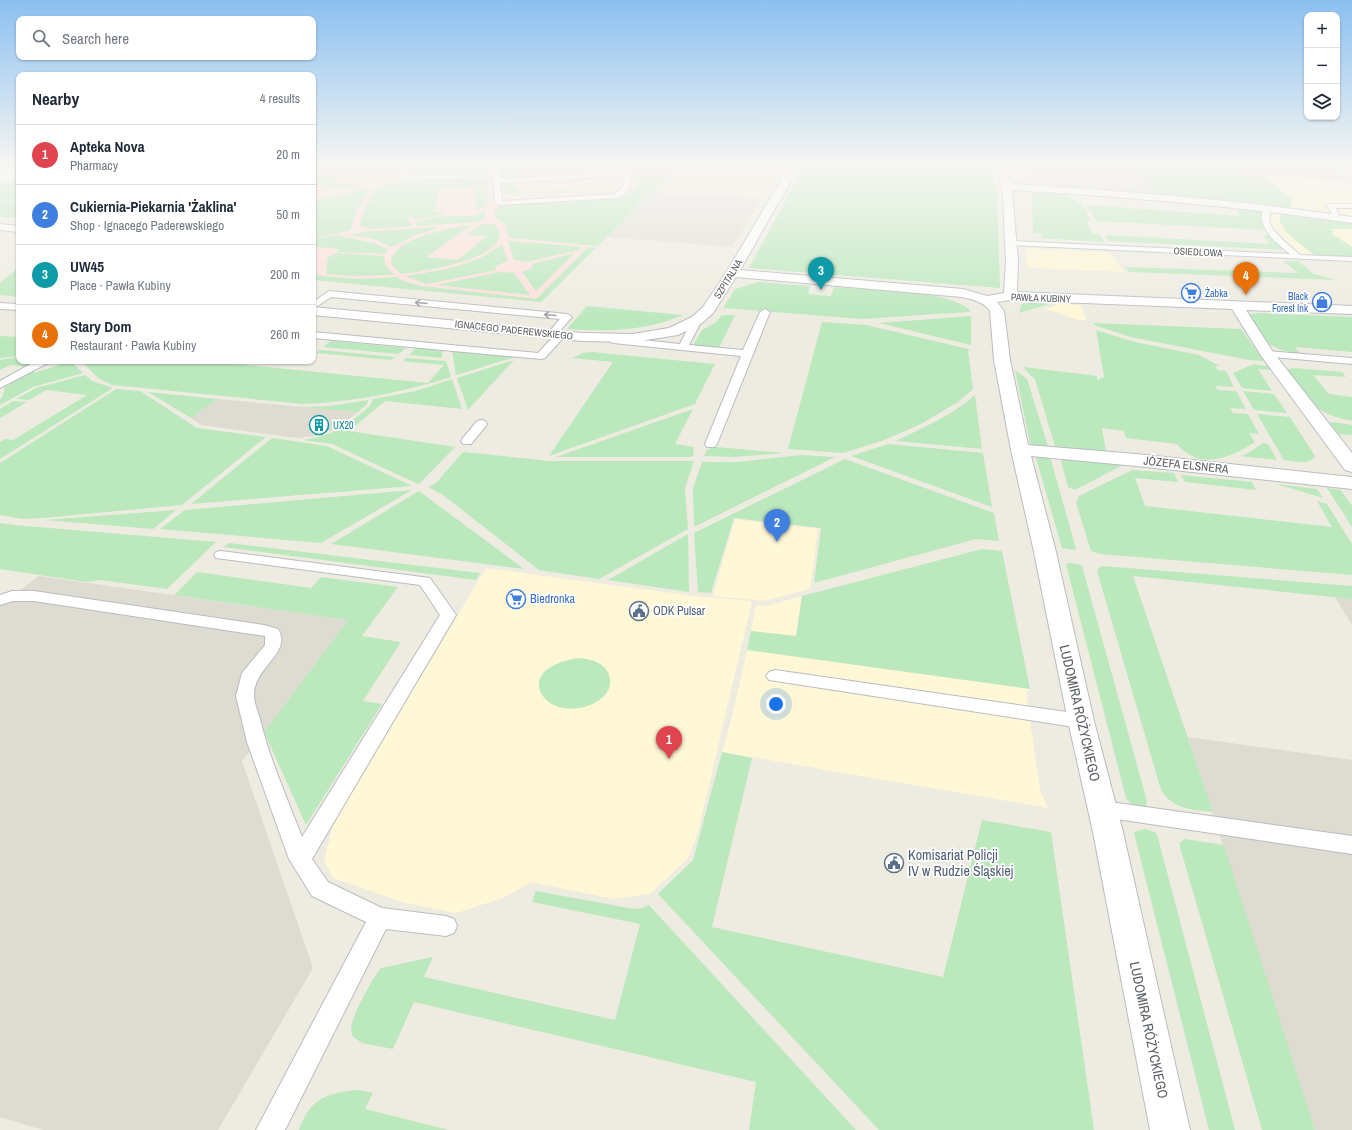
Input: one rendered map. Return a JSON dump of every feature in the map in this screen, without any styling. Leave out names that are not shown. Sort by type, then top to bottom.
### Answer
[{"type":"street","name":"SZPITALNA","points":[[708,310],[732,274],[765,218]]},
{"type":"street","points":[[1009,218],[1010,296]]},
{"type":"street","points":[[1340,218],[1352,220]]},
{"type":"street","points":[[0,227],[16,229]]},
{"type":"street","name":"PAWŁA KUBINY","points":[[732,274],[923,288],[968,294],[987,300],[1010,296],[1352,310]]},
{"type":"street","name":"LUDOMIRA RÓŻYCKIEGO","points":[[987,300],[997,311],[1002,360],[1020,450],[1045,552],[1081,720],[1103,809],[1170,1130]]},
{"type":"street","points":[[1236,305],[1267,354],[1352,466]]},
{"type":"street","name":"IGNACEGO PADEREWSKIEGO","points":[[316,311],[582,337],[633,338],[673,332],[697,320],[708,310]]},
{"type":"street","name":"JÓZEFA ELSNERA","points":[[1020,450],[1136,460],[1352,483]]},
{"type":"lane","points":[[1265,218],[1270,232],[1298,257]]},
{"type":"lane","name":"OSIEDLOWA","points":[[1010,243],[1352,259]]},
{"type":"lane","points":[[316,304],[329,294],[567,317],[541,356],[316,335]]},
{"type":"lane","points":[[0,306],[16,307]]},
{"type":"lane","points":[[711,444],[765,312]]},
{"type":"lane","points":[[683,347],[697,320]]},
{"type":"lane","points":[[582,337],[747,353]]},
{"type":"lane","points":[[1267,354],[1352,361]]},
{"type":"lane","points":[[0,385],[38,364]]},
{"type":"lane","points":[[467,441],[481,424]]},
{"type":"lane","points":[[221,555],[425,581],[448,615],[300,859]]},
{"type":"lane","points":[[0,600],[12,596],[34,596],[264,630],[272,633],[274,639],[273,646],[251,673],[245,696],[256,742],[300,859],[320,889],[380,918],[446,926]]},
{"type":"lane","points":[[775,676],[1081,720]]},
{"type":"lane","points":[[1103,809],[1352,846]]},
{"type":"lane","points":[[270,1130],[380,918]]},
{"type":"shaded area","points":[[316,218],[626,218],[541,302],[316,280]]},
{"type":"shaded area","points":[[627,218],[750,218],[732,247],[607,237]]},
{"type":"shaded area","points":[[1268,218],[1316,218],[1352,223],[1352,258],[1304,256],[1275,232]]},
{"type":"shaded area","points":[[1026,248],[1109,252],[1125,272],[1027,268]]},
{"type":"shaded area","points":[[1060,304],[1081,305],[1086,320],[1078,320],[1046,309]]},
{"type":"shaded area","points":[[217,399],[358,412],[338,428],[315,436],[297,438],[201,425],[191,418]]},
{"type":"shaded area","points":[[735,519],[818,529],[810,589],[764,601],[713,596]]},
{"type":"shaded area","points":[[486,568],[694,596],[752,601],[698,832],[688,858],[650,894],[613,899],[531,882],[503,898],[456,913],[406,903],[333,878],[324,860],[334,822]]},
{"type":"shaded area","points":[[39,576],[348,620],[242,761],[313,968],[218,1130],[43,1130],[0,1117],[0,605]]},
{"type":"shaded area","points":[[802,596],[796,636],[751,631],[756,605],[767,606]]},
{"type":"shaded area","points":[[1335,597],[1352,599],[1352,625]]},
{"type":"shaded area","points":[[747,650],[1030,689],[1026,693],[1040,790],[1048,808],[722,752],[732,717]]},
{"type":"shaded area","points":[[1188,737],[1352,760],[1352,1130],[1315,1130]]},
{"type":"green space","points":[[316,218],[354,218],[350,230],[316,237]]},
{"type":"green space","points":[[362,218],[407,218],[413,226],[370,229],[361,226],[360,224]]},
{"type":"green space","points":[[412,218],[425,218],[414,220]]},
{"type":"green space","points":[[435,218],[485,218],[485,220],[477,222],[418,226],[415,222]]},
{"type":"green space","points":[[495,218],[626,218],[598,246],[511,238],[508,236],[506,224]]},
{"type":"green space","points":[[776,218],[998,218],[1000,288],[749,268]]},
{"type":"green space","points":[[1033,218],[1089,218],[1090,220],[1087,222],[1093,234],[1099,233],[1104,242],[1037,238],[1043,236],[1042,233],[1033,234]]},
{"type":"green space","points":[[1095,218],[1263,218],[1262,224],[1267,230],[1097,221]]},
{"type":"green space","points":[[1280,218],[1315,218],[1352,223],[1352,229],[1330,229],[1335,232],[1331,233],[1352,247],[1352,258],[1302,255],[1314,255],[1287,233],[1279,220]]},
{"type":"green space","points":[[481,224],[496,224],[500,235],[495,244],[486,252],[457,263],[402,274],[393,267],[391,262],[394,254],[401,246],[412,240],[438,231],[472,225],[426,257],[458,260],[487,236],[467,235]]},
{"type":"green space","points":[[438,228],[416,235],[392,247],[373,239],[349,235],[363,232]]},
{"type":"green space","points":[[339,235],[374,243],[387,249],[386,254],[338,252],[338,249],[335,248],[316,246],[316,239]]},
{"type":"green space","points":[[1105,235],[1270,244],[1262,235],[1268,235],[1285,250],[1108,241]]},
{"type":"green space","points":[[508,241],[582,247],[579,250],[527,262],[514,260]]},
{"type":"green space","points":[[502,244],[508,261],[495,266],[496,270],[427,284],[405,276],[443,269],[469,262],[481,258]]},
{"type":"green space","points":[[588,247],[596,248],[541,302],[316,280],[316,275],[358,279],[396,277],[403,281],[421,286],[536,299]]},
{"type":"green space","points":[[336,253],[385,256],[385,264],[394,275],[353,276],[326,274],[328,257]]},
{"type":"green space","points":[[575,253],[536,291],[522,272],[532,268],[532,264]]},
{"type":"green space","points":[[1283,261],[1298,261],[1314,274],[1336,280],[1129,272],[1125,267],[1298,273]]},
{"type":"green space","points":[[16,270],[16,297],[0,295],[0,283]]},
{"type":"green space","points":[[500,272],[514,273],[530,295],[436,285]]},
{"type":"green space","points":[[758,282],[810,286],[808,294],[831,296],[834,287],[904,291],[941,297],[957,302],[969,309],[970,312],[861,319],[723,308],[735,289]]},
{"type":"green space","points":[[1030,302],[1053,303],[1019,313],[1022,304]]},
{"type":"green space","points":[[587,306],[683,315],[655,324],[626,329],[567,329]]},
{"type":"green space","points":[[1258,313],[1352,317],[1352,352],[1295,347],[1300,354],[1281,350],[1269,344],[1250,316],[1251,314]]},
{"type":"green space","points":[[735,315],[719,348],[693,345],[702,330],[715,323],[721,316]]},
{"type":"green space","points":[[971,316],[971,345],[879,323]]},
{"type":"green space","points":[[822,322],[866,325],[969,349],[968,352],[973,389],[958,402],[921,424],[882,441],[843,453],[788,449]]},
{"type":"green space","points":[[1093,323],[1241,329],[1264,361],[1249,360],[1130,337],[1097,326]]},
{"type":"green space","points":[[1096,330],[1135,342],[1199,355],[1220,366],[1215,366],[1218,370],[1226,371],[1234,387],[1215,386],[1218,390],[1236,391],[1246,409],[1230,408],[1233,413],[1248,414],[1259,434],[1249,433],[1255,442],[1236,453],[1225,457],[1205,459],[1195,457],[1186,452],[1177,444],[1126,438],[1124,431],[1102,428],[1106,451],[1056,450],[1035,379],[1025,370],[1024,367],[1097,376],[1097,380],[1104,377]]},
{"type":"green space","points":[[0,336],[16,337],[16,356],[0,358]]},
{"type":"green space","points":[[331,341],[406,348],[398,354],[323,347]]},
{"type":"green space","points":[[416,348],[442,351],[442,358],[409,355]]},
{"type":"green space","points":[[320,350],[395,357],[391,360],[316,353]]},
{"type":"green space","points":[[452,351],[515,357],[456,375]]},
{"type":"green space","points":[[594,352],[715,364],[695,404],[549,456],[613,362],[572,358],[583,353]]},
{"type":"green space","points":[[16,357],[16,364],[34,364],[28,367],[11,365],[0,370],[0,360]]},
{"type":"green space","points":[[406,358],[446,361],[451,377],[415,387],[360,399],[303,404],[112,385],[98,378],[84,364],[237,364],[428,383],[444,365],[403,361]]},
{"type":"green space","points":[[514,360],[468,410],[457,378]]},
{"type":"green space","points":[[58,364],[73,364],[83,373],[33,387],[0,405],[0,399],[2,398],[5,387],[34,371],[34,373],[59,365]]},
{"type":"green space","points":[[1254,364],[1274,367],[1275,370],[1258,369],[1272,391],[1242,388],[1233,373]]},
{"type":"green space","points":[[1293,368],[1342,372],[1346,377],[1313,375],[1329,394],[1352,397],[1352,421],[1339,418],[1320,410],[1306,398],[1286,370]]},
{"type":"green space","points":[[1015,370],[1027,379],[1049,449],[1031,448]]},
{"type":"green space","points":[[85,375],[92,381],[113,388],[0,459],[0,442],[5,439],[13,440],[87,395],[46,390],[29,400],[16,399],[36,388]]},
{"type":"green space","points":[[452,379],[462,409],[385,401],[349,431],[455,447],[418,484],[332,444],[303,440],[319,437],[342,429],[370,406],[373,399],[416,391]]},
{"type":"green space","points":[[116,389],[140,391],[197,428],[266,437],[182,505],[43,518],[23,519],[0,515],[0,463]]},
{"type":"green space","points":[[1243,391],[1274,394],[1287,413],[1254,410]]},
{"type":"green space","points":[[148,392],[217,399],[191,418]]},
{"type":"green space","points":[[975,395],[982,449],[896,441],[947,415]]},
{"type":"green space","points":[[368,400],[367,404],[358,412],[303,407],[330,406]]},
{"type":"green space","points":[[13,401],[27,402],[0,418],[0,409]]},
{"type":"green space","points":[[693,409],[675,444],[694,447],[693,456],[556,457]]},
{"type":"green space","points":[[1257,414],[1290,417],[1315,456],[1309,461],[1305,462],[1284,460]]},
{"type":"green space","points":[[1334,422],[1352,425],[1352,435],[1338,434],[1330,423]]},
{"type":"green space","points":[[272,438],[327,446],[412,486],[191,504]]},
{"type":"green space","points":[[1263,443],[1268,444],[1277,460],[1239,456],[1245,455]]},
{"type":"green space","points":[[888,444],[983,453],[992,507],[851,456]]},
{"type":"green space","points":[[713,447],[784,453],[734,457],[704,456],[707,450]]},
{"type":"green space","points":[[463,452],[550,461],[694,461],[685,488],[688,529],[599,579],[539,570],[443,495],[428,487],[436,483]]},
{"type":"green space","points":[[801,455],[835,457],[694,527],[693,488],[702,462],[738,462]]},
{"type":"green space","points":[[1036,458],[1049,458],[1051,460],[1076,549],[1074,550],[1062,548]]},
{"type":"green space","points":[[845,459],[994,513],[999,541],[976,539],[814,583],[821,528],[734,518],[711,593],[698,592],[694,533]]},
{"type":"green space","points":[[1061,461],[1123,465],[1075,490],[1068,487]]},
{"type":"green space","points":[[1132,470],[1174,473],[1178,482],[1135,478],[1145,506],[1332,527],[1317,501],[1327,504],[1352,544],[1352,575],[1100,554],[1091,551],[1076,503],[1079,496]]},
{"type":"green space","points":[[1181,475],[1252,482],[1256,490],[1185,482]]},
{"type":"green space","points":[[1276,484],[1317,489],[1323,498]]},
{"type":"green space","points":[[1327,488],[1341,490],[1352,506],[1352,527]]},
{"type":"green space","points":[[412,490],[321,543],[160,529],[185,510]]},
{"type":"green space","points":[[419,491],[524,569],[331,544]]},
{"type":"green space","points":[[176,510],[153,529],[45,520]]},
{"type":"green space","points":[[0,523],[216,542],[167,589],[100,580],[86,582],[0,569]]},
{"type":"green space","points":[[688,534],[689,592],[608,580]]},
{"type":"green space","points":[[229,543],[480,573],[476,580],[223,547]]},
{"type":"green space","points":[[982,549],[1002,551],[1030,689],[747,650],[751,631],[796,636],[802,596]]},
{"type":"green space","points":[[1068,563],[1082,566],[1147,801],[1146,806],[1134,805],[1126,798],[1066,564]]},
{"type":"green space","points":[[1102,566],[1352,586],[1352,599],[1133,576],[1213,812],[1190,809],[1177,805],[1161,790],[1097,571],[1098,568]]},
{"type":"green space","points":[[197,572],[311,588],[321,577],[398,587],[362,636],[401,642],[363,701],[382,704],[306,825],[264,732],[348,620],[174,595]]},
{"type":"green space","points":[[580,658],[588,659],[600,664],[607,670],[610,678],[610,687],[608,691],[599,700],[591,705],[572,709],[554,705],[541,693],[539,685],[540,678],[550,667],[558,663]]},
{"type":"green space","points":[[722,752],[752,758],[712,927],[943,977],[982,820],[1051,832],[1094,1130],[879,1130],[658,894],[693,860]]},
{"type":"green space","points":[[1145,829],[1156,833],[1158,838],[1235,1130],[1209,1130],[1135,837],[1134,832]]},
{"type":"green space","points":[[1185,839],[1224,845],[1315,1130],[1262,1130],[1180,847],[1180,842]]},
{"type":"green space","points":[[536,891],[634,909],[643,908],[649,905],[856,1130],[749,1130],[756,1082],[414,1002],[393,1049],[362,1043],[352,1036],[351,1027],[355,1014],[381,968],[433,957],[424,977],[615,1020],[640,924],[532,902]]},
{"type":"green space","points":[[358,1090],[373,1093],[365,1109],[449,1130],[299,1130],[308,1111],[321,1099],[337,1093]]},
{"type":"place","name":"UW45","points":[[821,290]]},
{"type":"place","name":"Żabka","points":[[1191,293]]},
{"type":"place","name":"Stary Dom","points":[[1246,295]]},
{"type":"place","name":"Black Forest Ink","points":[[1322,302]]},
{"type":"place","name":"UX20","points":[[319,425]]},
{"type":"place","name":"Cukiernia-Piekarnia 'Żaklina'","points":[[777,542]]},
{"type":"place","name":"Biedronka","points":[[516,599]]},
{"type":"place","name":"ODK Pulsar","points":[[639,611]]},
{"type":"place","name":"Apteka Nova","points":[[669,759]]},
{"type":"place","name":"Komisariat Policji IV w Rudzie Śląskiej","points":[[894,863]]}]
